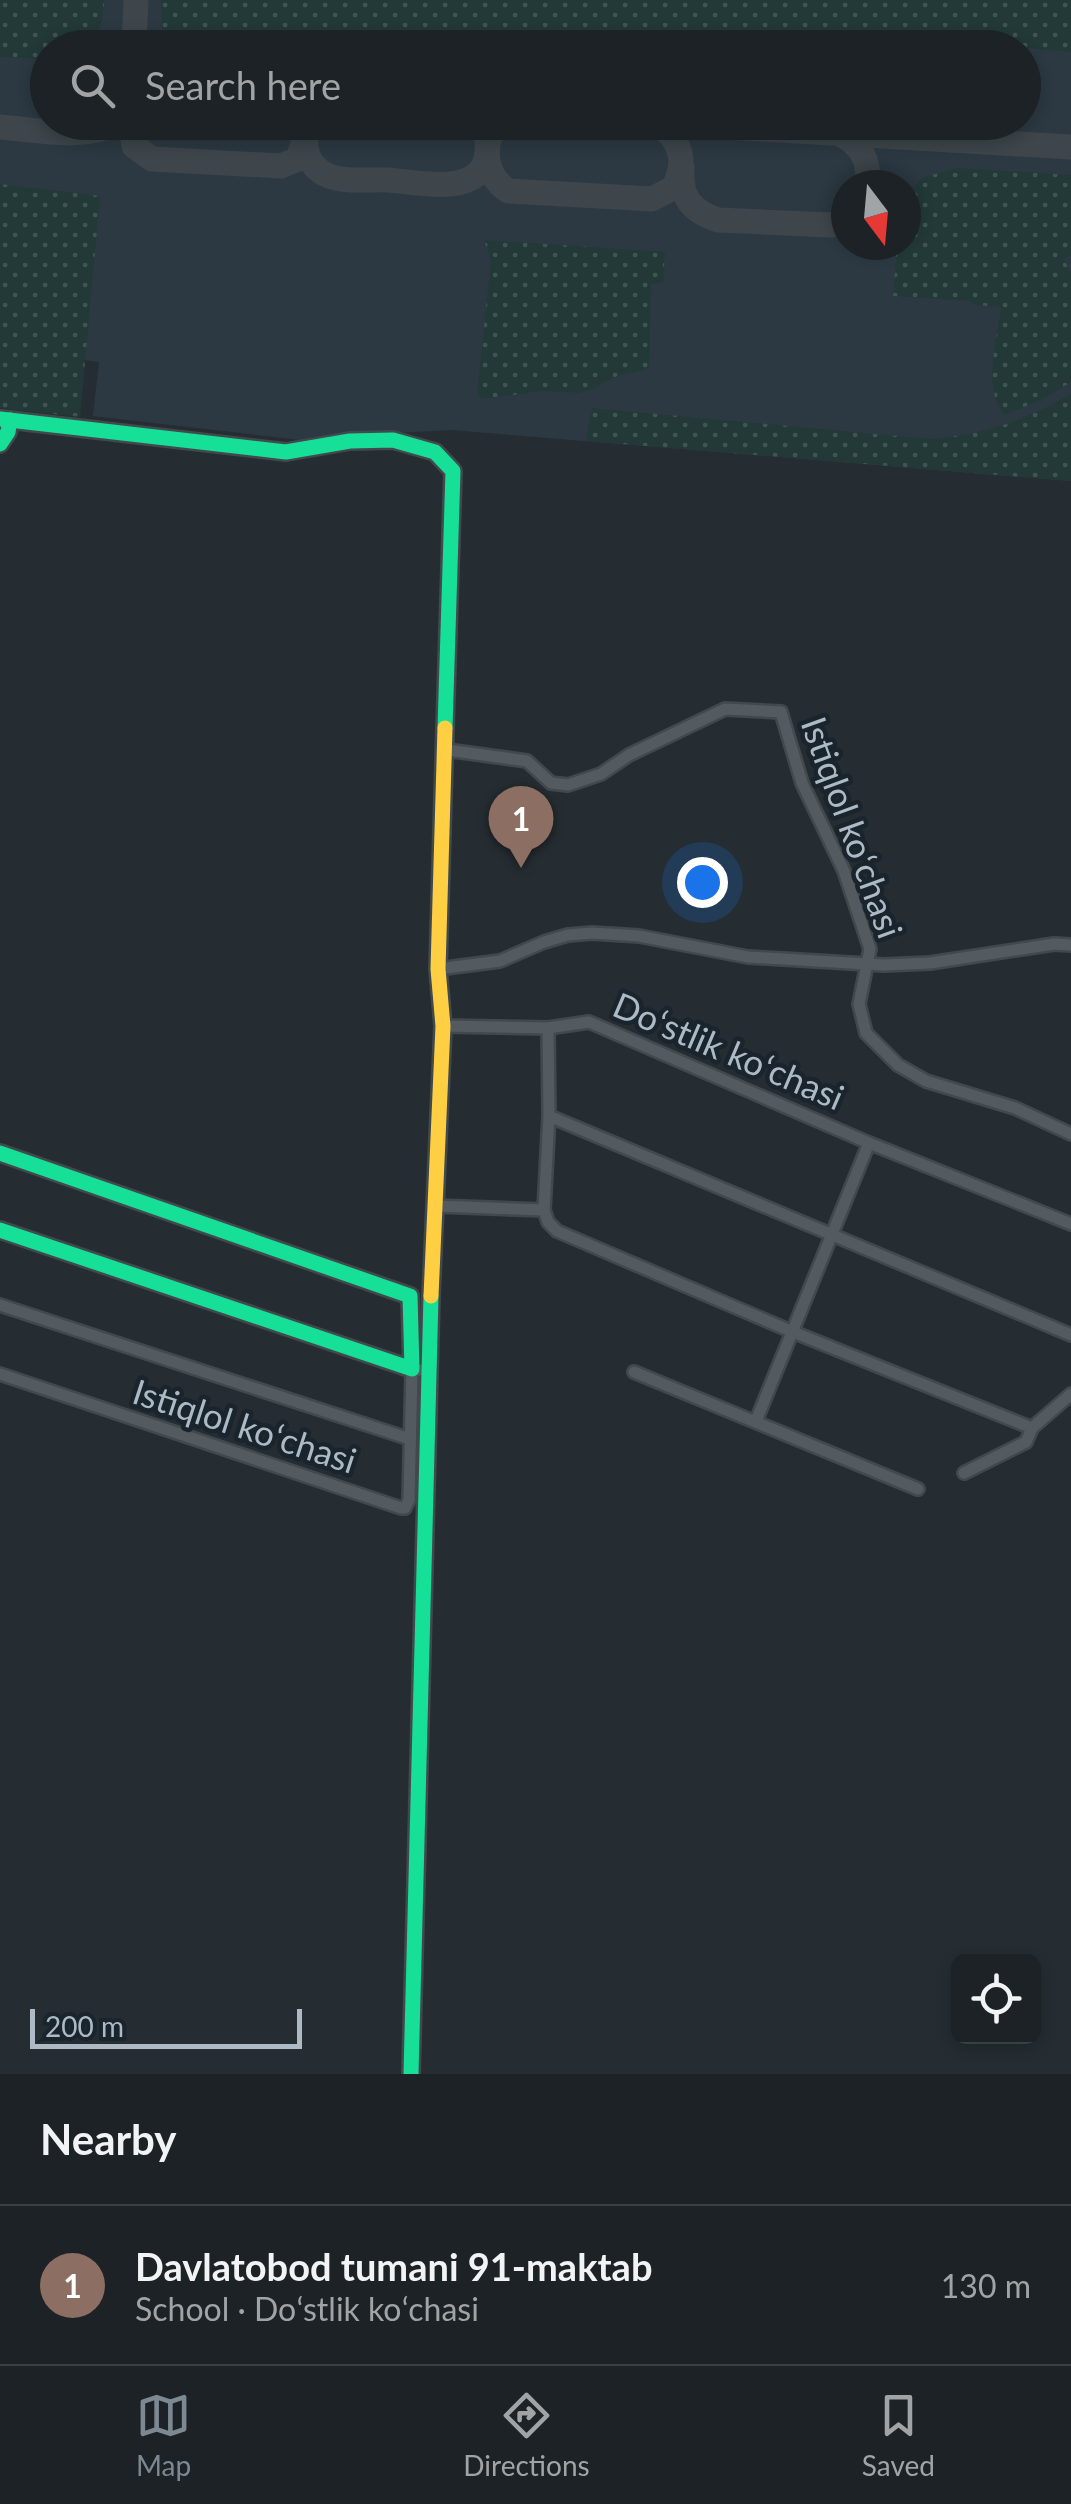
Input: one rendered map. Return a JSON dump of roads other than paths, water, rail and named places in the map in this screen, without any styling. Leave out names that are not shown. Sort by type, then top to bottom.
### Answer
[{"type":"street","points":[[0,444],[8,432],[5,420],[286,452],[351,440],[376,441],[430,448],[445,456],[454,481],[438,969],[443,1026],[429,1372],[411,2074]]},
{"type":"street","name":"Istiqlol koʻchasi","points":[[447,750],[528,760],[552,782],[568,784],[601,774],[725,709],[781,712],[810,805],[848,883],[870,950],[869,964]]},
{"type":"street","name":"Doʻstlik koʻchasi","points":[[438,969],[500,961],[556,939],[592,934],[639,936],[748,957],[869,964],[930,963],[1054,944],[1071,945]]},
{"type":"street","points":[[869,964],[859,1004],[860,1018],[866,1033],[898,1065],[926,1081],[1015,1108],[1071,1134]]},
{"type":"street","name":"Doʻstlik koʻchasi","points":[[443,1026],[548,1028],[588,1022],[1071,1224]]},
{"type":"street","points":[[548,1028],[544,1210],[557,1231],[1032,1428]]},
{"type":"street","points":[[549,1116],[1071,1335]]},
{"type":"street","name":"Doʻstlik koʻchasi","points":[[756,1420],[870,1143]]},
{"type":"street","name":"Istiqlol koʻchasi","points":[[0,1153],[410,1296],[409,1500],[406,1508],[402,1508],[0,1374]]},
{"type":"street","points":[[436,1206],[544,1210]]},
{"type":"street","points":[[0,1230],[429,1372]]},
{"type":"street","name":"Istiqlol koʻchasi","points":[[0,1306],[410,1439]]},
{"type":"street","points":[[634,1372],[918,1489]]},
{"type":"street","points":[[964,1473],[1026,1442],[1032,1428],[1071,1394]]},
{"type":"place","name":"Davlatobod tumani 91-maktab","points":[[521,868]]}]
